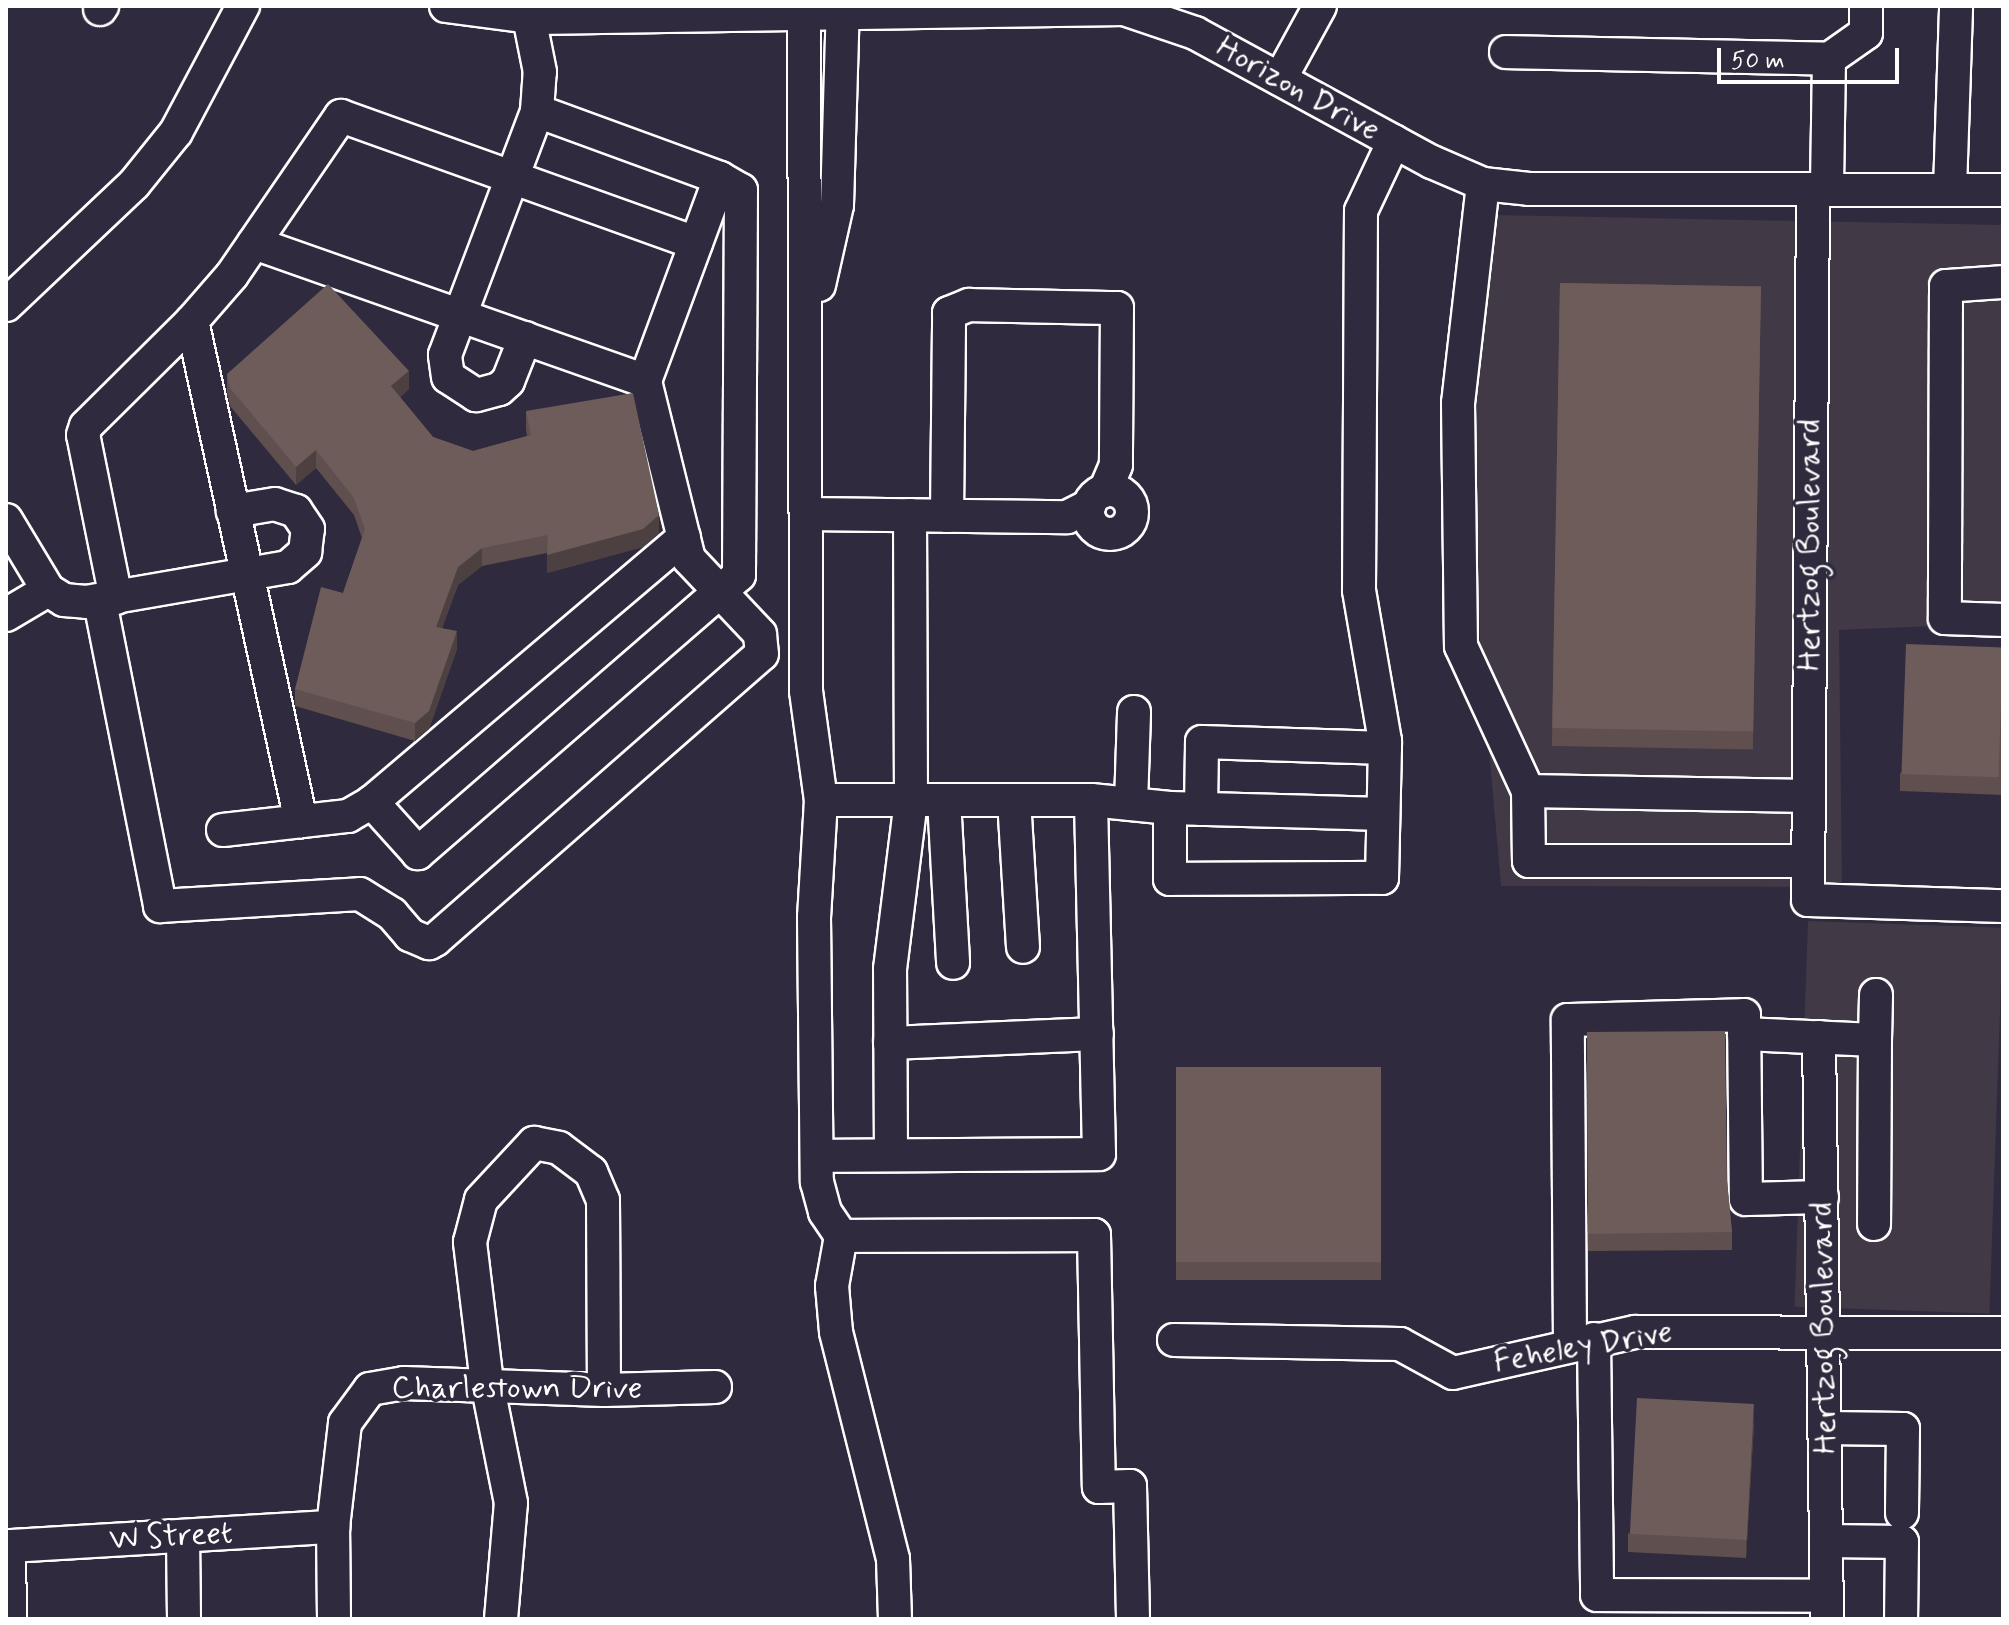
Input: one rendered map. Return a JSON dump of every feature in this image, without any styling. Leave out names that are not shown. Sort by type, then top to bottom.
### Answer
[{"type":"street","points":[[9,302],[134,184],[176,132],[243,6]]},
{"type":"street","name":"Horizon Drive","points":[[446,6],[529,17],[1124,9],[1170,21],[1394,141],[1483,184],[1541,189],[2003,190]]},
{"type":"street","points":[[1280,79],[1320,6]]},
{"type":"street","points":[[1506,52],[1829,59],[1866,33],[1866,6]]},
{"type":"street","points":[[1950,190],[1956,6]]},
{"type":"street","points":[[808,335],[837,205],[843,11]]},
{"type":"street","points":[[804,12],[808,335],[806,691],[821,800],[814,917],[819,1197],[841,1236],[832,1286],[836,1332],[893,1559],[895,1619]]},
{"type":"street","points":[[525,338],[508,381],[499,389],[488,394],[466,393],[448,377],[445,365],[459,315],[537,111],[540,72],[529,17]]},
{"type":"street","name":"Hertzog Boulevard","points":[[1829,59],[1820,190],[1808,900],[2003,906]]},
{"type":"street","points":[[372,802],[418,853],[739,575],[741,190],[720,178],[537,111]]},
{"type":"street","points":[[696,243],[341,116],[254,243],[192,321],[92,417],[83,435],[160,906],[360,894],[392,914],[410,935],[429,943],[757,663],[764,643],[760,634],[689,559],[645,381],[696,243],[720,178]]},
{"type":"street","points":[[1385,748],[1202,742],[1170,879],[1382,878],[1385,748],[1359,590],[1361,211],[1367,189],[1394,141]]},
{"type":"street","points":[[1483,184],[1458,403],[1461,646],[1528,791],[1529,861],[1808,861]]},
{"type":"street","points":[[254,243],[645,381]]},
{"type":"street","points":[[2003,282],[1946,286],[1945,571],[1945,618],[2003,620]]},
{"type":"street","points":[[807,514],[947,516],[1067,517],[1097,498],[1116,465],[1117,308],[969,305],[949,313],[947,516]]},
{"type":"street","points":[[192,321],[301,821]]},
{"type":"street","points":[[6,520],[48,590],[64,600],[108,600],[247,574],[298,561],[305,552],[308,529],[286,505],[233,511]]},
{"type":"street","points":[[891,1155],[890,969],[911,800],[910,515]]},
{"type":"street","points":[[223,830],[348,816],[372,802],[684,537]]},
{"type":"street","points":[[6,615],[48,590]]},
{"type":"street","points":[[1131,804],[1134,712]]},
{"type":"street","points":[[1528,791],[1808,796]]},
{"type":"street","points":[[821,800],[1091,800],[1186,808],[1383,814]]},
{"type":"street","points":[[944,800],[953,963]]},
{"type":"street","points":[[1014,800],[1023,947]]},
{"type":"street","points":[[817,1156],[1099,1154],[1091,800]]},
{"type":"street","points":[[1874,1224],[1876,995]]},
{"type":"street","points":[[1822,1197],[1746,1199],[1744,1015],[1568,1020],[1597,1595],[1827,1607]]},
{"type":"street","points":[[890,1043],[1097,1034]]},
{"type":"street","points":[[1744,1034],[1875,1040]]},
{"type":"street","name":"Hertzog Boulevard","points":[[1819,1037],[1827,1607]]},
{"type":"street","points":[[501,1619],[511,1503],[487,1383],[470,1242],[481,1200],[534,1143],[559,1148],[591,1172],[603,1200],[604,1390]]},
{"type":"street","points":[[841,1236],[1094,1235],[1099,1487],[1130,1486],[1133,1619]]},
{"type":"street","name":"Feheley Drive","points":[[1174,1340],[1400,1344],[1453,1373],[1582,1342],[1698,1328],[2003,1333]]},
{"type":"street","name":"Charlestown Drive","points":[[333,1527],[345,1423],[370,1389],[404,1383],[487,1383],[604,1390],[715,1387]]},
{"type":"street","points":[[1825,1428],[1903,1429],[1902,1513]]},
{"type":"street","points":[[333,1527],[334,1619]]},
{"type":"street","name":"W Street","points":[[10,1619],[9,1546],[333,1527]]},
{"type":"street","points":[[183,1536],[184,1619]]},
{"type":"street","points":[[1827,1541],[1902,1542],[1901,1619]]},
{"type":"shaded area","points":[[1493,215],[2003,225],[2003,623],[1839,630],[1842,887],[1501,886],[1480,646],[1473,399]]},
{"type":"shaded area","points":[[1808,921],[2003,928],[1989,1314],[1795,1307]]},
{"type":"building","points":[[1560,283],[1761,287],[1753,731],[1552,728]]},
{"type":"building","points":[[328,284],[409,371],[391,386],[433,437],[473,451],[531,435],[526,411],[633,393],[659,515],[643,529],[547,555],[548,535],[482,548],[458,567],[436,627],[457,631],[429,711],[415,723],[295,689],[321,587],[343,593],[365,529],[354,498],[316,450],[296,467],[230,388],[227,374]]},
{"type":"building","points":[[1906,644],[2003,647],[1998,777],[1901,774]]},
{"type":"building","points":[[1725,1031],[1727,1181],[1732,1232],[1588,1234],[1587,1032]]},
{"type":"building","points":[[1176,1067],[1381,1067],[1381,1262],[1176,1262]]},
{"type":"building","points":[[1637,1398],[1754,1404],[1747,1540],[1630,1534]]}]
